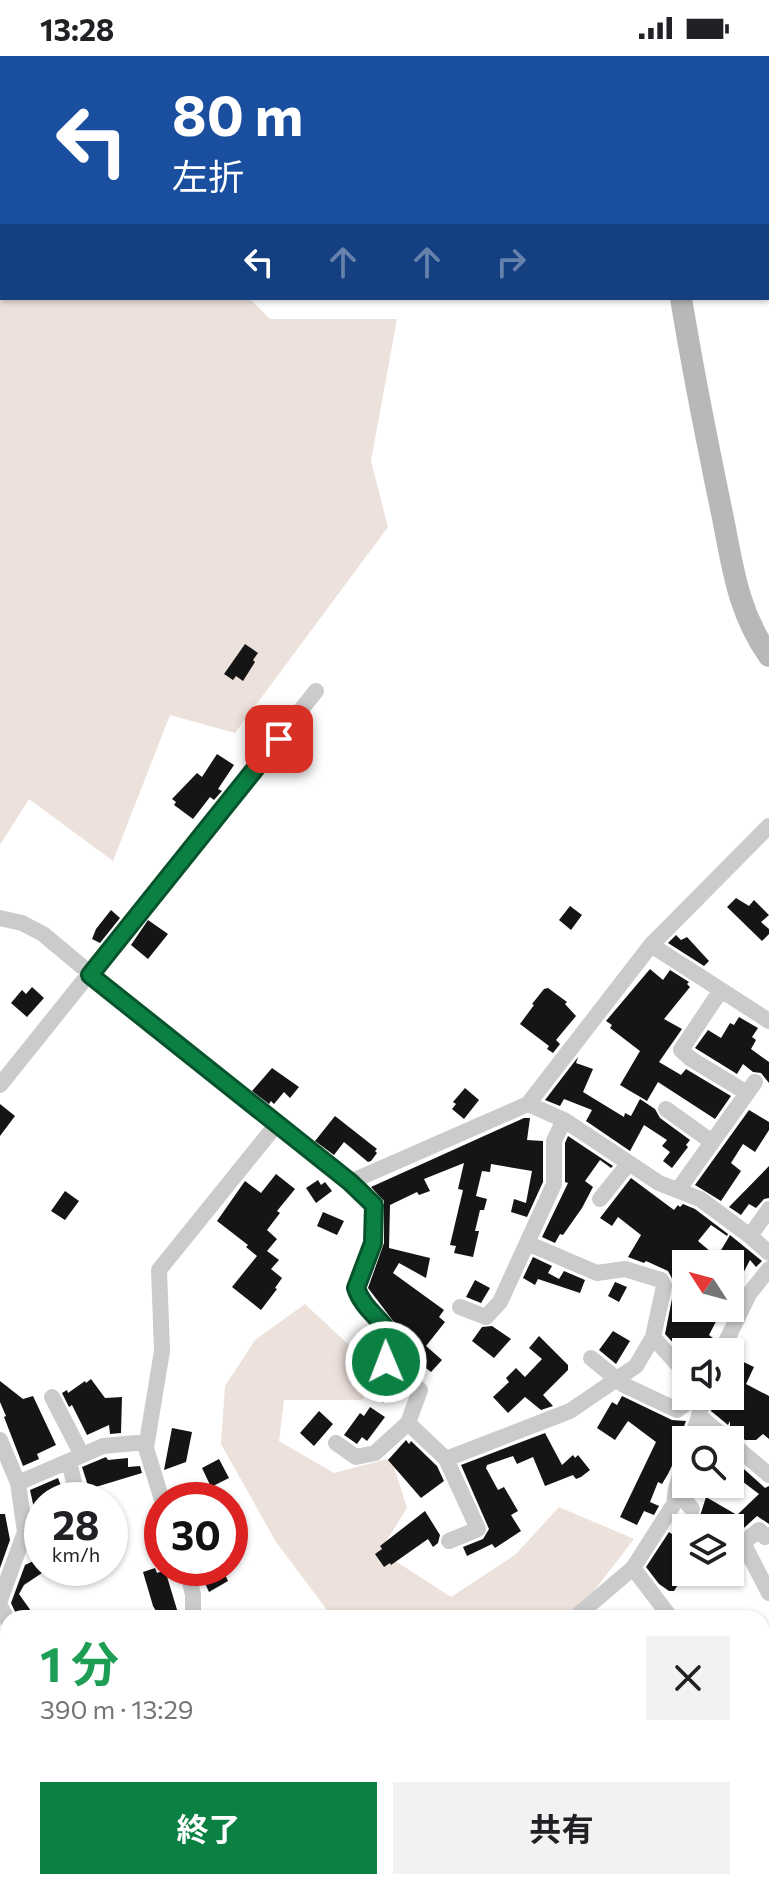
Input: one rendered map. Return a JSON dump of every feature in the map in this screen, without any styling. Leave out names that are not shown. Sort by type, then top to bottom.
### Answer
[{"type":"main road","points":[[681,300],[696,396],[739,599],[752,632],[769,656]]},
{"type":"street","points":[[0,1085],[316,691]]},
{"type":"street","points":[[350,1182],[528,1104],[651,945],[769,826]]},
{"type":"street","points":[[0,918],[22,923],[43,934],[350,1182],[374,1205],[373,1243],[356,1288],[361,1304],[385,1325],[392,1337],[386,1362],[420,1390],[408,1423],[375,1453],[356,1457],[336,1443]]},
{"type":"street","points":[[651,945],[769,1021]]},
{"type":"street","points":[[678,1190],[751,1087],[691,1059],[681,1050],[721,990]]},
{"type":"street","points":[[528,1104],[564,1120],[659,1183],[700,1199],[769,1253]]},
{"type":"street","points":[[666,1109],[712,1142]]},
{"type":"street","points":[[460,1307],[486,1317],[500,1302],[554,1184],[554,1141],[564,1120]]},
{"type":"street","points":[[156,1482],[146,1448],[162,1351],[159,1270],[276,1125]]},
{"type":"street","points":[[600,1199],[629,1163]]},
{"type":"street","points":[[750,1236],[769,1209]]},
{"type":"street","points":[[446,1459],[570,1411],[636,1366],[653,1337],[664,1286],[661,1280],[625,1269],[597,1273],[527,1243]]},
{"type":"street","points":[[728,1338],[749,1294],[769,1269]]},
{"type":"street","points":[[653,1337],[672,1358]]},
{"type":"street","points":[[591,1358],[616,1379],[672,1407]]},
{"type":"street","points":[[52,1397],[76,1458],[77,1482]]},
{"type":"street","points":[[696,1426],[699,1410]]},
{"type":"street","points":[[699,1416],[711,1426]]},
{"type":"street","points":[[408,1423],[446,1459],[478,1529],[449,1541]]},
{"type":"street","points":[[0,1440],[18,1483],[25,1532],[0,1603]]},
{"type":"street","points":[[18,1483],[103,1446],[147,1442]]},
{"type":"street","points":[[744,1454],[769,1475]]},
{"type":"street","points":[[585,1610],[633,1568],[675,1498]]},
{"type":"street","points":[[683,1498],[692,1509]]},
{"type":"street","points":[[769,1535],[765,1537],[759,1530],[743,1543],[769,1593]]},
{"type":"street","points":[[633,1568],[665,1610]]},
{"type":"street","points":[[191,1586],[193,1610]]},
{"type":"shaded area","points":[[0,300],[251,300],[270,319],[397,319],[371,461],[388,527],[235,733],[170,715],[113,861],[29,799],[0,845]]},
{"type":"shaded area","points":[[305,1304],[380,1374],[362,1400],[284,1400],[279,1441],[334,1473],[391,1458],[407,1508],[380,1551],[451,1597],[515,1555],[559,1507],[634,1539],[579,1610],[327,1610],[276,1542],[248,1492],[248,1482],[242,1482],[221,1444],[225,1386],[255,1340]]},
{"type":"building","points":[[245,644],[258,653],[253,660],[255,662],[243,681],[236,676],[233,680],[224,674]]},
{"type":"building","points":[[217,754],[234,765],[218,789],[222,791],[214,800],[210,797],[193,819],[174,805],[176,802],[172,799],[197,773],[202,777]]},
{"type":"building","points":[[736,898],[749,906],[754,900],[769,915],[761,922],[769,929],[769,934],[762,941],[727,907]]},
{"type":"building","points":[[570,906],[582,915],[571,930],[559,920]]},
{"type":"building","points":[[111,910],[120,918],[100,943],[92,939]]},
{"type":"building","points":[[148,920],[168,934],[148,959],[131,945]]},
{"type":"building","points":[[676,935],[681,940],[687,937],[709,961],[704,966],[668,943]]},
{"type":"building","points":[[650,969],[663,980],[670,970],[689,982],[690,987],[664,1019],[682,1029],[659,1062],[681,1075],[686,1069],[731,1096],[715,1119],[658,1082],[647,1101],[620,1085],[640,1051],[610,1028],[612,1025],[606,1021]]},
{"type":"building","points":[[32,987],[44,998],[27,1017],[11,1003],[22,990],[26,994]]},
{"type":"building","points":[[548,988],[567,1002],[565,1004],[576,1016],[556,1040],[560,1044],[553,1053],[547,1049],[549,1046],[520,1024],[532,1004]]},
{"type":"building","points":[[739,1017],[758,1028],[752,1037],[756,1040],[751,1049],[769,1062],[769,1083],[761,1073],[753,1072],[743,1064],[737,1074],[695,1048],[708,1030],[721,1038],[730,1023],[734,1025]]},
{"type":"building","points":[[578,1057],[576,1063],[593,1069],[583,1092],[624,1117],[625,1113],[631,1116],[640,1099],[690,1140],[672,1168],[663,1161],[670,1152],[662,1146],[667,1140],[644,1125],[630,1151],[586,1121],[592,1110],[564,1099],[560,1106],[545,1100]]},
{"type":"building","points":[[272,1068],[299,1087],[290,1098],[284,1092],[274,1104],[271,1101],[269,1104],[252,1091]]},
{"type":"building","points":[[465,1088],[479,1100],[464,1119],[452,1109],[456,1104],[453,1102]]},
{"type":"building","points":[[0,1104],[15,1116],[0,1136]]},
{"type":"building","points":[[749,1110],[769,1122],[769,1130],[755,1152],[743,1144],[731,1163],[741,1171],[721,1201],[695,1185]]},
{"type":"building","points":[[335,1116],[377,1149],[371,1161],[368,1162],[344,1142],[334,1155],[315,1141]]},
{"type":"building","points":[[530,1118],[527,1140],[543,1141],[543,1182],[527,1217],[511,1212],[514,1199],[526,1203],[532,1171],[491,1164],[490,1172],[482,1171],[476,1196],[487,1199],[484,1210],[480,1210],[473,1257],[454,1253],[456,1246],[450,1245],[463,1190],[458,1189],[464,1163],[424,1179],[430,1191],[419,1195],[417,1192],[390,1205],[389,1248],[430,1258],[426,1278],[399,1263],[393,1273],[444,1310],[439,1317],[445,1322],[426,1346],[442,1360],[431,1372],[417,1361],[411,1368],[398,1358],[401,1345],[407,1339],[368,1288],[384,1243],[384,1201],[371,1187]]},
{"type":"building","points":[[568,1136],[613,1166],[611,1168],[600,1160],[585,1181],[593,1187],[582,1208],[555,1243],[542,1237],[568,1183],[565,1182],[565,1143]]},
{"type":"building","points":[[769,1166],[769,1198],[756,1208],[749,1204],[741,1215],[729,1207]]},
{"type":"building","points":[[276,1174],[295,1189],[277,1211],[280,1213],[267,1230],[277,1239],[267,1251],[279,1260],[271,1269],[282,1278],[261,1310],[232,1287],[257,1256],[217,1221],[245,1181],[261,1193]]},
{"type":"building","points":[[631,1178],[674,1210],[683,1204],[695,1209],[728,1234],[711,1225],[698,1241],[709,1250],[672,1250],[672,1278],[668,1271],[628,1257],[641,1235],[618,1217],[612,1226],[600,1218]]},
{"type":"building","points":[[318,1180],[321,1185],[325,1182],[332,1191],[316,1203],[306,1188]]},
{"type":"building","points":[[65,1191],[79,1201],[65,1220],[51,1211]]},
{"type":"building","points":[[323,1212],[344,1221],[337,1235],[317,1226]]},
{"type":"building","points":[[730,1235],[762,1261],[756,1267],[750,1260],[744,1272],[744,1250],[721,1250]]},
{"type":"building","points":[[533,1257],[552,1266],[548,1273],[559,1279],[564,1271],[585,1280],[580,1293],[538,1279],[535,1285],[523,1278]]},
{"type":"building","points":[[475,1280],[490,1288],[481,1303],[466,1297]]},
{"type":"building","points":[[615,1282],[627,1287],[619,1302],[608,1296]]},
{"type":"building","points":[[672,1299],[672,1322],[716,1322],[709,1335],[713,1338],[672,1338],[672,1342],[665,1334]]},
{"type":"building","points":[[492,1326],[511,1339],[494,1358],[472,1341],[482,1327]]},
{"type":"building","points":[[613,1331],[630,1341],[616,1364],[599,1350]]},
{"type":"building","points":[[539,1336],[568,1365],[568,1370],[543,1395],[553,1406],[541,1410],[525,1397],[508,1413],[493,1397],[509,1382],[506,1378],[516,1368],[525,1377],[542,1359],[529,1348]]},
{"type":"building","points":[[744,1362],[754,1367],[746,1384],[769,1396],[769,1439],[763,1434],[756,1440],[745,1440],[744,1426],[730,1426],[730,1421],[728,1425],[711,1411],[744,1410]]},
{"type":"building","points":[[384,1375],[400,1388],[383,1403],[370,1392]]},
{"type":"building","points":[[91,1379],[105,1398],[122,1397],[121,1433],[110,1434],[109,1425],[87,1435],[72,1405],[69,1407],[62,1393],[67,1390],[68,1393]]},
{"type":"building","points":[[0,1381],[23,1399],[33,1396],[56,1445],[37,1454],[39,1459],[23,1466],[4,1417]]},
{"type":"building","points":[[622,1396],[672,1420],[686,1421],[684,1426],[672,1426],[672,1466],[662,1484],[658,1482],[650,1502],[659,1506],[654,1515],[644,1511],[637,1525],[620,1517],[656,1442],[628,1421],[615,1440],[597,1428],[612,1402],[617,1405]]},
{"type":"building","points":[[370,1407],[385,1417],[367,1441],[362,1437],[357,1444],[344,1435],[360,1413],[364,1416]]},
{"type":"building","points":[[319,1411],[333,1424],[314,1446],[300,1433]]},
{"type":"building","points":[[172,1428],[192,1432],[186,1462],[164,1470]]},
{"type":"building","points":[[545,1433],[562,1465],[573,1455],[575,1458],[578,1455],[590,1470],[576,1479],[573,1475],[545,1486],[533,1457],[517,1464],[513,1456],[487,1465],[498,1490],[504,1487],[518,1511],[511,1515],[521,1531],[495,1548],[492,1544],[467,1556],[463,1547],[483,1539],[489,1529],[461,1465]]},
{"type":"building","points":[[406,1440],[409,1444],[411,1441],[437,1466],[444,1481],[421,1498],[388,1460]]},
{"type":"building","points":[[106,1457],[108,1460],[128,1458],[128,1467],[140,1466],[142,1473],[112,1482],[87,1482],[82,1467]]},
{"type":"building","points":[[219,1459],[229,1478],[209,1482],[202,1468]]},
{"type":"building","points":[[744,1469],[765,1488],[769,1486],[769,1524],[757,1516],[744,1528],[744,1514],[738,1514],[759,1494],[744,1483]]},
{"type":"building","points":[[708,1498],[735,1514],[701,1514]]},
{"type":"building","points":[[425,1511],[440,1535],[438,1543],[433,1547],[428,1539],[384,1567],[375,1554],[382,1549],[380,1546]]},
{"type":"building","points":[[0,1514],[5,1514],[10,1540],[0,1568]]},
{"type":"building","points":[[669,1532],[672,1534],[672,1586],[677,1586],[674,1591],[659,1584],[646,1567]]},
{"type":"building","points":[[24,1568],[24,1585],[19,1594],[30,1610],[14,1610],[11,1603]]},
{"type":"building","points":[[147,1586],[170,1586],[177,1610],[155,1610]]},
{"type":"route","points":[[279,739],[90,975],[350,1182],[374,1205],[373,1243],[356,1288],[361,1304],[385,1325],[392,1337],[386,1362]]}]
